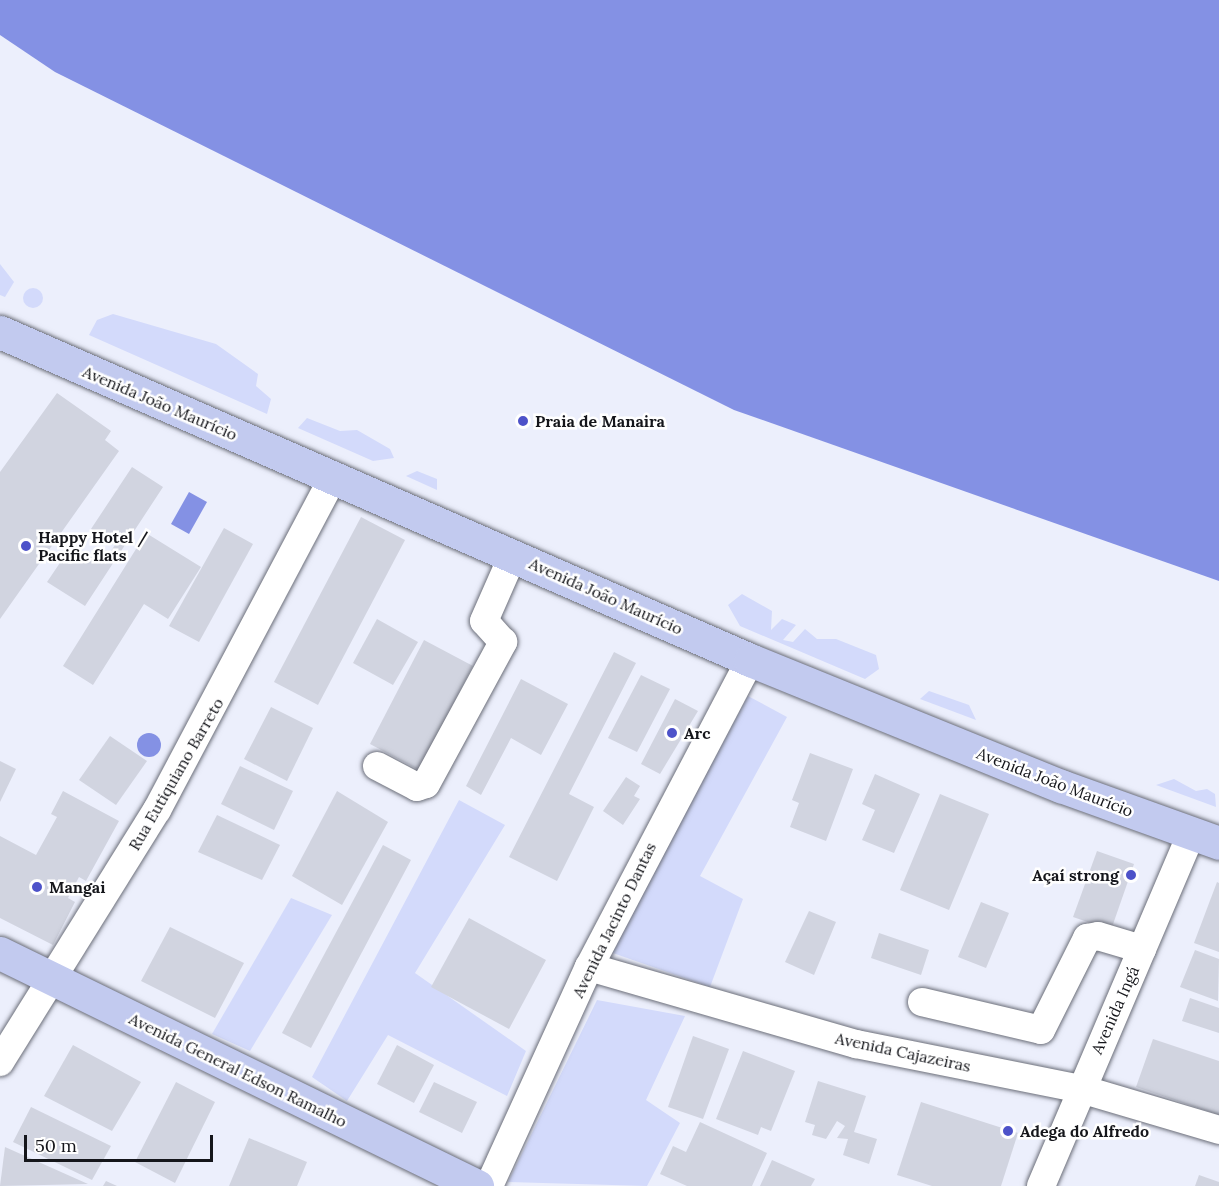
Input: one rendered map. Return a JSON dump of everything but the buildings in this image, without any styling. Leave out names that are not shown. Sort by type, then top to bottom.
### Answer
[{"type":"main road","name":"Avenida João Maurício","points":[[0,332],[334,476],[750,660],[1205,839]]},
{"type":"main road","name":"Avenida General Edson Ramalho","points":[[0,953],[477,1186]]},
{"type":"street","name":"Rua Eutiquiano Barreto","points":[[0,1062],[168,790],[334,476]]},
{"type":"street","points":[[377,766],[417,787],[426,784],[503,642],[484,621],[513,555]]},
{"type":"street","name":"Avenida Jacinto Dantas","points":[[489,1186],[590,967],[750,660]]},
{"type":"street","name":"Avenida Ingá","points":[[1041,1186],[1142,949],[1205,839]]},
{"type":"street","points":[[922,1002],[1041,1030],[1086,938],[1098,936],[1142,949]]},
{"type":"street","name":"Avenida Cajazeiras","points":[[590,967],[856,1044],[1081,1089],[1219,1130]]},
{"type":"shaded area","points":[[0,264],[14,282],[5,297],[0,295]]},
{"type":"shaded area","points":[[33,288],[40,291],[43,298],[40,305],[33,308],[26,305],[23,298],[26,291]]},
{"type":"shaded area","points":[[113,314],[216,344],[258,374],[256,386],[271,399],[267,414],[89,335],[97,320]]},
{"type":"shaded area","points":[[307,418],[340,431],[357,430],[390,449],[394,458],[373,461],[298,428]]},
{"type":"shaded area","points":[[417,471],[437,479],[437,490],[406,476]]},
{"type":"shaded area","points":[[742,594],[772,611],[771,630],[782,619],[796,625],[783,640],[793,642],[805,629],[817,639],[836,639],[876,655],[879,669],[865,679],[740,626],[728,605]]},
{"type":"shaded area","points":[[929,691],[969,705],[976,720],[920,699]]},
{"type":"shaded area","points":[[748,696],[787,717],[700,876],[743,899],[710,987],[610,952]]},
{"type":"shaded area","points":[[1174,779],[1196,791],[1207,789],[1215,794],[1216,807],[1156,785]]},
{"type":"shaded area","points":[[459,800],[505,825],[415,973],[526,1051],[507,1096],[388,1035],[347,1101],[312,1077]]},
{"type":"shaded area","points":[[291,898],[332,915],[250,1051],[212,1034]]},
{"type":"shaded area","points":[[597,1000],[685,1016],[646,1100],[680,1123],[647,1186],[508,1182]]},
{"type":"water","points":[[0,0],[1219,0],[1219,581],[734,410],[55,72],[0,35]]},
{"type":"water","points":[[189,492],[207,502],[189,534],[171,524]]},
{"type":"water","points":[[149,733],[158,736],[161,745],[158,754],[149,757],[140,754],[137,745],[140,736]]},
{"type":"place","name":"Praia de Manaira","points":[[523,421]]},
{"type":"place","name":"Happy Hotel / Pacific flats","points":[[26,546]]},
{"type":"place","name":"Arc","points":[[672,733]]},
{"type":"place","name":"Açaí strong","points":[[1131,875]]},
{"type":"place","name":"Mangai","points":[[37,887]]},
{"type":"place","name":"Adega do Alfredo","points":[[1008,1131]]}]
